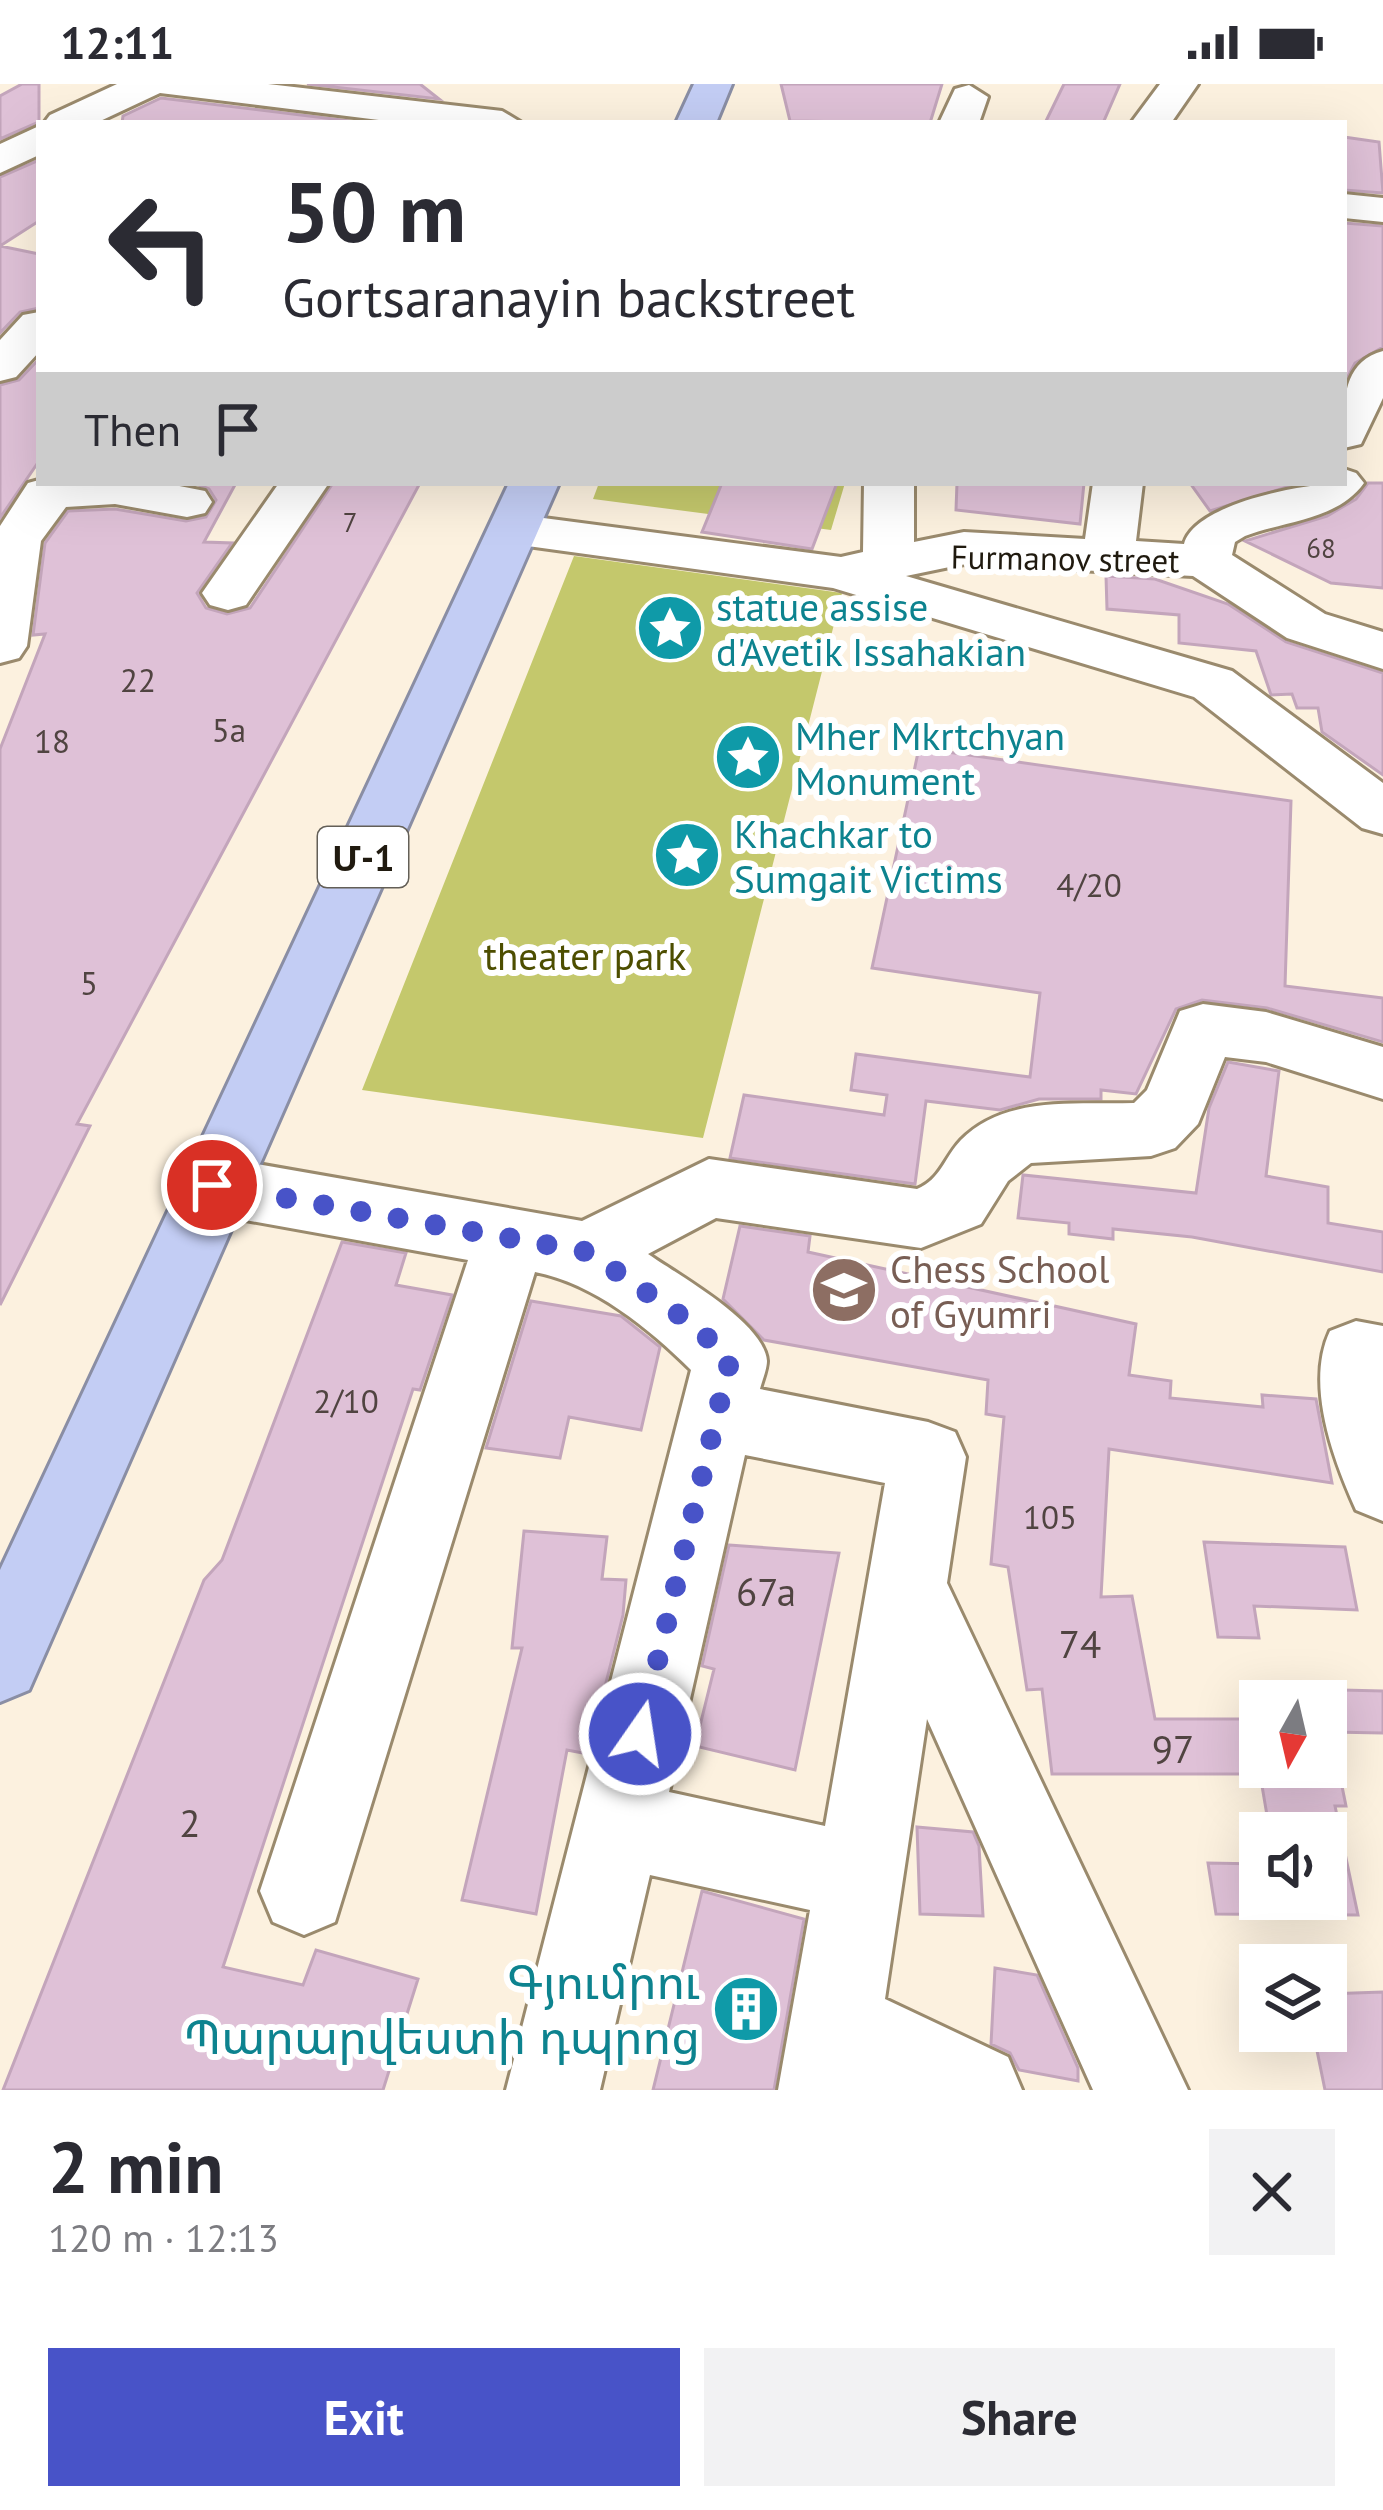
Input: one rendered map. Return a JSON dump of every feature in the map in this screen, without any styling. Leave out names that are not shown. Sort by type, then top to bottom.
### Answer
[{"type":"highway","points":[[697,120],[713,84]]},
{"type":"highway","name":"Մ-1","points":[[0,1661],[524,506]]},
{"type":"highway","points":[[0,1621],[59,1529]]},
{"type":"street","points":[[70,120],[148,84]]},
{"type":"street","points":[[1153,120],[1179,84]]},
{"type":"street","points":[[180,85],[423,119]]},
{"type":"street","points":[[0,161],[36,140]]},
{"type":"street","points":[[1347,206],[1383,210]]},
{"type":"street","points":[[0,368],[36,329]]},
{"type":"street","points":[[1347,421],[1383,365]]},
{"type":"street","points":[[1347,452],[1355,470],[1347,477]]},
{"type":"street","points":[[228,592],[302,486]]},
{"type":"street","points":[[888,486],[865,568],[1213,684],[1383,813]]},
{"type":"street","points":[[1113,557],[1109,529],[1117,486]]},
{"type":"street","points":[[1205,561],[1212,534],[1233,520],[1323,497],[1336,486]]},
{"type":"street","points":[[1,636],[16,540],[70,488]]},
{"type":"street","points":[[0,496],[115,488],[187,502]]},
{"type":"street","name":"Furmanov street","points":[[524,506],[865,568],[964,548],[1205,561],[1306,626],[1383,651]]},
{"type":"street","points":[[588,1252],[709,1188],[921,1219],[957,1203],[984,1161],[1016,1136],[1150,1129],[1174,1106],[1202,1029],[1266,1037],[1380,1101]]},
{"type":"street","points":[[212,1185],[588,1252],[694,1325],[730,1360],[553,2090]]},
{"type":"street","points":[[304,1891],[510,1238]]},
{"type":"street","points":[[1369,1356],[1359,1400],[1383,1485]]},
{"type":"street","points":[[717,1415],[928,1457],[831,2057],[975,2090]]},
{"type":"street","points":[[905,1580],[1142,2090]]},
{"type":"street","points":[[618,1825],[860,1877]]},
{"type":"green space","points":[[598,486],[844,486],[831,530],[593,499]]},
{"type":"green space","name":"theater park","points":[[574,556],[842,593],[703,1138],[362,1090]]},
{"type":"building","points":[[22,84],[39,84],[39,120],[0,139],[0,96]]},
{"type":"building","points":[[307,84],[420,84],[439,99]]},
{"type":"building","points":[[781,84],[942,84],[931,120],[790,120]]},
{"type":"building","points":[[1064,84],[1120,84],[1104,120],[1046,120]]},
{"type":"building","points":[[161,98],[341,120],[122,120]]},
{"type":"building","points":[[1347,137],[1379,142],[1383,193],[1347,190]]},
{"type":"building","points":[[36,161],[36,223],[0,246],[0,177]]},
{"type":"building","points":[[1347,223],[1383,226],[1383,347],[1355,363],[1347,378]]},
{"type":"building","points":[[0,246],[36,253],[36,309],[20,312],[0,333]]},
{"type":"building","points":[[36,362],[36,465],[0,518],[0,385],[19,380]]},
{"type":"building","points":[[1368,483],[1383,483],[1383,588],[1331,583],[1245,541],[1327,516],[1356,499]]},
{"type":"building","points":[[202,486],[234,486],[204,542],[232,543],[197,593],[206,608],[227,614],[250,608],[331,486],[418,486],[77,1124],[90,1126],[0,1305],[0,749],[45,634],[33,635],[45,543],[68,511],[115,509],[186,521],[206,517],[216,500]]},
{"type":"building","points":[[721,486],[836,486],[812,549],[702,532]]},
{"type":"building","points":[[957,486],[1084,486],[1080,524],[956,510]]},
{"type":"building","points":[[1192,486],[1290,486],[1210,511]]},
{"type":"building","points":[[1106,576],[1155,579],[1228,604],[1286,642],[1383,673],[1383,775],[1322,732],[1318,708],[1297,708],[1292,694],[1271,695],[1256,651],[1179,643],[1179,615],[1107,609]]},
{"type":"building","points":[[919,748],[1291,801],[1285,986],[1383,998],[1383,1042],[1267,1008],[1202,1000],[1176,1009],[1136,1094],[1101,1090],[1101,1099],[1039,1099],[1000,1110],[926,1101],[915,1184],[730,1158],[744,1095],[884,1115],[887,1095],[851,1090],[856,1054],[1030,1077],[1040,993],[872,968]]},
{"type":"building","points":[[1228,1062],[1279,1071],[1266,1176],[1328,1187],[1328,1223],[1383,1232],[1383,1272],[1192,1237],[1113,1229],[1113,1239],[1069,1234],[1069,1223],[1018,1218],[1023,1175],[1196,1193],[1209,1108]]},
{"type":"building","points":[[740,1226],[810,1236],[808,1252],[1136,1324],[1129,1375],[1171,1381],[1170,1398],[1263,1407],[1262,1395],[1316,1399],[1332,1483],[1109,1449],[1101,1597],[1132,1596],[1155,1719],[1239,1719],[1239,1774],[1052,1774],[1042,1689],[1027,1690],[1008,1567],[991,1564],[1004,1417],[986,1414],[988,1380],[764,1340],[723,1299]]},
{"type":"building","points":[[342,1242],[406,1253],[396,1285],[452,1295],[420,1390],[413,1389],[223,1967],[303,1985],[316,1950],[418,1979],[383,2090],[3,2090],[204,1580],[222,1560]]},
{"type":"building","points":[[531,1301],[621,1316],[660,1347],[641,1430],[569,1417],[560,1458],[486,1448]]},
{"type":"building","points":[[524,1531],[607,1537],[602,1579],[626,1580],[623,1615],[588,1754],[567,1750],[536,1914],[462,1900],[522,1648],[512,1648]]},
{"type":"building","points":[[1204,1542],[1345,1547],[1357,1610],[1254,1606],[1259,1638],[1218,1637]]},
{"type":"building","points":[[729,1545],[839,1553],[795,1770],[695,1746],[714,1669],[702,1666]]},
{"type":"building","points":[[1347,1690],[1383,1691],[1383,1733],[1347,1732]]},
{"type":"building","points":[[1262,1788],[1342,1788],[1346,1806],[1335,1806],[1336,1812],[1266,1812]]},
{"type":"building","points":[[917,1827],[973,1832],[979,1846],[983,1916],[920,1914]]},
{"type":"building","points":[[1208,1863],[1239,1864],[1239,1914],[1216,1914]]},
{"type":"building","points":[[1347,1863],[1358,1915],[1347,1915]]},
{"type":"building","name":"Գյումրու Պարարվեստի դպրոց","points":[[702,1891],[804,1919],[774,2090],[653,2090]]},
{"type":"building","points":[[995,1968],[1037,1975],[1078,2068],[1078,2081],[1019,2070],[1010,2053],[991,2044]]},
{"type":"building","points":[[1383,1992],[1383,2090],[1325,2090],[1317,2052],[1347,2052],[1347,1993]]},
{"type":"place","name":"statue assise d'Avetik Issahakian","points":[[670,628]]},
{"type":"place","name":"Mher Mkrtchyan Monument","points":[[748,757]]},
{"type":"place","name":"Khachkar to Sumgait Victims","points":[[687,855]]},
{"type":"place","name":"Chess School of Gyumri","points":[[844,1290]]},
{"type":"place","name":"Գյումրու Պարարվեստի դպրոց","points":[[746,2009]]},
{"type":"route","points":[[212,1185],[588,1252],[694,1325],[730,1360],[640,1734]]}]
